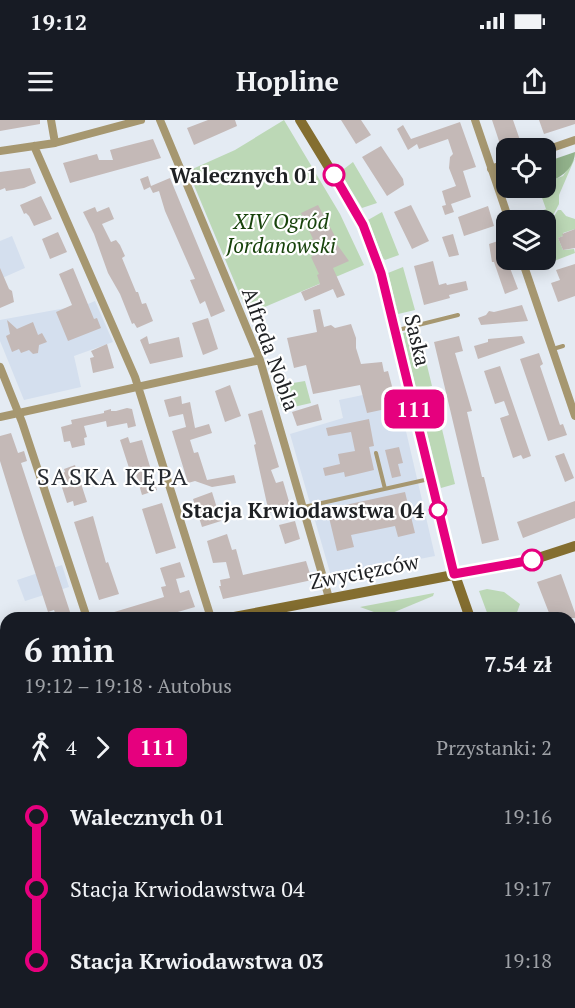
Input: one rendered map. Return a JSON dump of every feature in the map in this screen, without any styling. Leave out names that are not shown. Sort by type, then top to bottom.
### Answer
[{"type":"street","points":[[51,120],[55,143]]},
{"type":"street","points":[[0,151],[55,143],[141,120]]},
{"type":"street","name":"Alfreda Nobla","points":[[160,120],[260,360],[329,598]]},
{"type":"street","name":"Saska","points":[[300,120],[363,225],[379,267],[454,574],[468,612]]},
{"type":"street","points":[[475,120],[505,210]]},
{"type":"street","points":[[556,147],[575,140]]},
{"type":"street","points":[[34,146],[138,387],[210,612]]},
{"type":"street","points":[[491,169],[496,167]]},
{"type":"street","points":[[525,270],[575,416]]},
{"type":"street","points":[[0,417],[260,360]]},
{"type":"street","points":[[0,367],[19,413],[85,612]]},
{"type":"street","name":"Zwycięzców","points":[[259,612],[532,560],[575,546]]},
{"type":"lane","points":[[396,330],[458,315]]},
{"type":"lane","points":[[552,349],[563,346]]},
{"type":"lane","points":[[376,453],[385,489]]},
{"type":"lane","points":[[303,507],[431,478]]},
{"type":"shaded area","points":[[12,236],[25,268],[0,279],[0,241]]},
{"type":"shaded area","points":[[95,301],[113,342],[74,356],[81,387],[24,400],[0,341],[0,320]]},
{"type":"shaded area","points":[[396,388],[435,556],[331,576],[290,434],[343,418],[339,400]]},
{"type":"shaded area","points":[[62,565],[69,587],[25,601],[17,580]]},
{"type":"green space","name":"XIV Ogród Jordanowski","points":[[284,120],[340,214],[364,265],[248,314],[188,171],[235,150]]},
{"type":"green space","points":[[575,152],[566,172],[556,178],[556,159]]},
{"type":"green space","points":[[575,158],[559,195],[559,204],[556,210],[544,210],[546,209],[542,198],[556,198],[556,179],[563,176]]},
{"type":"green space","points":[[353,162],[377,203],[362,208],[340,172]]},
{"type":"green space","points":[[558,210],[561,210],[566,216],[575,219],[575,229],[563,233],[563,236],[558,238],[563,250],[574,249],[575,253],[556,260],[556,214]]},
{"type":"green space","points":[[382,212],[399,255],[385,260],[368,220]]},
{"type":"green space","points":[[403,267],[415,310],[398,314],[388,273]]},
{"type":"green space","points":[[418,328],[432,386],[418,390],[403,333]]},
{"type":"green space","points":[[305,381],[311,403],[281,408],[275,386]]},
{"type":"green space","points":[[433,391],[455,484],[441,488],[418,397]]},
{"type":"green space","points":[[487,589],[504,592],[520,604],[517,612],[487,612],[479,591]]},
{"type":"green space","points":[[434,593],[433,596],[395,612],[374,612],[360,607]]},
{"type":"building","points":[[0,120],[40,120],[40,124],[0,131]]},
{"type":"building","points":[[208,120],[235,120],[237,126],[194,145],[187,128]]},
{"type":"building","points":[[341,120],[361,120],[371,135],[356,144]]},
{"type":"building","points":[[492,120],[513,120],[519,138],[498,138]]},
{"type":"building","points":[[539,120],[575,120],[575,124],[544,134]]},
{"type":"building","points":[[460,122],[476,167],[463,171],[471,197],[451,204],[454,212],[445,215],[442,206],[446,205],[442,191],[456,186],[449,168],[450,157],[453,154],[448,139],[419,149],[417,144],[408,150],[397,129],[403,125],[411,139]]},
{"type":"building","points":[[153,139],[161,158],[70,183],[63,163],[97,154],[99,160],[113,160],[110,150]]},
{"type":"building","points":[[381,146],[403,179],[404,185],[387,196],[362,157]]},
{"type":"building","points":[[30,168],[36,183],[24,188],[0,190],[0,172]]},
{"type":"building","points":[[148,176],[151,186],[170,178],[225,311],[211,317],[205,301],[200,304],[190,280],[195,279],[165,211],[159,191],[153,193],[150,187],[144,190],[140,179]]},
{"type":"building","points":[[41,196],[52,219],[34,226],[20,205]]},
{"type":"building","points":[[318,205],[336,238],[336,243],[349,261],[333,268],[345,295],[337,298],[333,289],[305,301],[301,292],[320,284],[317,275],[319,274],[311,257],[313,256],[305,243],[313,239],[301,213]]},
{"type":"building","points":[[411,205],[429,241],[412,249],[394,212]]},
{"type":"building","points":[[488,206],[494,226],[464,236],[458,217]]},
{"type":"building","points":[[95,207],[97,212],[109,207],[114,219],[102,224],[111,242],[116,240],[120,245],[125,256],[122,258],[136,292],[142,304],[146,303],[153,321],[137,328],[134,323],[132,324],[120,294],[108,273],[94,234],[83,212]]},
{"type":"building","points":[[575,229],[575,248],[563,250],[558,238]]},
{"type":"building","points":[[58,232],[67,252],[50,259],[42,239]]},
{"type":"building","points":[[453,234],[459,255],[449,257],[442,237]]},
{"type":"building","points":[[496,242],[496,268],[492,262],[489,244]]},
{"type":"building","points":[[433,261],[439,285],[466,281],[468,290],[424,305],[414,266]]},
{"type":"building","points":[[575,264],[575,296],[558,302],[551,283],[560,280],[556,270]]},
{"type":"building","points":[[0,268],[12,291],[14,302],[0,308]]},
{"type":"building","points":[[73,268],[94,319],[97,318],[101,328],[68,341],[56,312],[72,305],[59,274]]},
{"type":"building","points":[[497,270],[511,270],[518,289],[505,294]]},
{"type":"building","points":[[522,305],[528,321],[481,325],[478,318],[489,311],[494,312]]},
{"type":"building","points":[[320,309],[324,327],[331,325],[335,328],[351,324],[361,364],[382,362],[384,372],[388,371],[393,390],[396,389],[400,406],[367,413],[360,385],[313,394],[306,365],[294,368],[287,338],[317,332],[313,310]]},
{"type":"building","points":[[208,318],[218,349],[203,355],[192,323]]},
{"type":"building","points":[[7,320],[17,329],[33,322],[38,335],[42,333],[47,342],[39,345],[38,353],[33,354],[29,350],[21,353],[19,349],[12,352],[6,336],[10,334]]},
{"type":"building","points":[[147,336],[149,344],[179,337],[183,357],[150,364],[140,340]]},
{"type":"building","points":[[459,336],[463,351],[455,353],[472,411],[467,412],[499,540],[482,544],[434,342]]},
{"type":"building","points":[[522,336],[525,343],[478,359],[474,346],[488,342],[488,339]]},
{"type":"building","points":[[107,344],[114,368],[93,373],[90,358],[94,357],[91,351]]},
{"type":"building","points":[[539,353],[543,364],[540,366],[560,425],[563,424],[567,435],[548,441],[520,359]]},
{"type":"building","points":[[500,366],[531,456],[523,459],[521,455],[513,458],[500,418],[509,415],[504,401],[495,404],[484,371]]},
{"type":"building","points":[[230,385],[241,416],[225,422],[215,391]]},
{"type":"building","points":[[181,396],[182,404],[190,402],[195,428],[209,424],[212,433],[190,440],[194,453],[198,452],[207,480],[234,475],[236,483],[212,487],[195,481],[188,483],[172,431],[186,427],[183,414],[169,417],[164,400]]},
{"type":"building","points":[[318,404],[322,420],[297,426],[292,412]]},
{"type":"building","points":[[111,409],[111,411],[116,411],[132,409],[136,426],[128,428],[127,423],[107,427],[106,421],[84,426],[87,437],[84,438],[85,445],[72,448],[70,441],[64,442],[61,427],[72,424],[71,420],[104,413]]},
{"type":"building","points":[[262,410],[279,467],[271,470],[276,483],[283,481],[290,505],[269,513],[248,414]]},
{"type":"building","points":[[369,419],[374,446],[369,447],[374,470],[345,477],[344,472],[325,476],[323,468],[340,464],[338,454],[355,451],[351,432],[328,436],[326,428]]},
{"type":"building","points":[[11,433],[18,453],[24,451],[27,461],[21,463],[70,612],[55,612],[54,610],[48,612],[0,461],[0,436]]},
{"type":"building","points":[[128,437],[130,443],[142,440],[157,490],[142,495],[135,471],[130,471],[120,440]]},
{"type":"building","points":[[399,447],[403,463],[398,464],[401,476],[392,478],[385,450]]},
{"type":"building","points":[[564,453],[574,478],[565,482],[555,456]]},
{"type":"building","points":[[75,465],[87,502],[74,506],[73,501],[67,503],[58,475],[65,472],[64,469]]},
{"type":"building","points":[[212,492],[221,521],[202,527],[193,499]]},
{"type":"building","points":[[405,492],[415,533],[398,537],[395,526],[351,535],[354,547],[337,551],[327,509]]},
{"type":"building","points":[[575,501],[575,518],[523,538],[517,522]]},
{"type":"building","points":[[162,503],[176,548],[156,554],[142,509]]},
{"type":"building","points":[[93,516],[106,563],[108,562],[119,594],[99,600],[74,522]]},
{"type":"building","points":[[295,521],[300,539],[285,544],[279,525]]},
{"type":"building","points":[[227,534],[232,550],[236,549],[243,575],[306,561],[312,580],[223,599],[219,586],[221,586],[220,580],[230,578],[226,562],[213,563],[207,541]]},
{"type":"building","points":[[180,562],[185,577],[176,579],[180,593],[189,590],[195,607],[178,612],[114,612],[164,597],[161,587],[166,586],[160,568]]},
{"type":"building","points":[[561,574],[575,612],[549,612],[537,582]]},
{"type":"bus line","name":"111","points":[[334,175],[363,225],[381,273],[454,574],[532,560]]},
{"type":"place","name":"Walecznych 01","points":[[334,175]]},
{"type":"place","name":"Stacja Krwiodawstwa 04","points":[[438,510]]},
{"type":"district","name":"SASKA KĘPA","points":[[113,476]]}]
